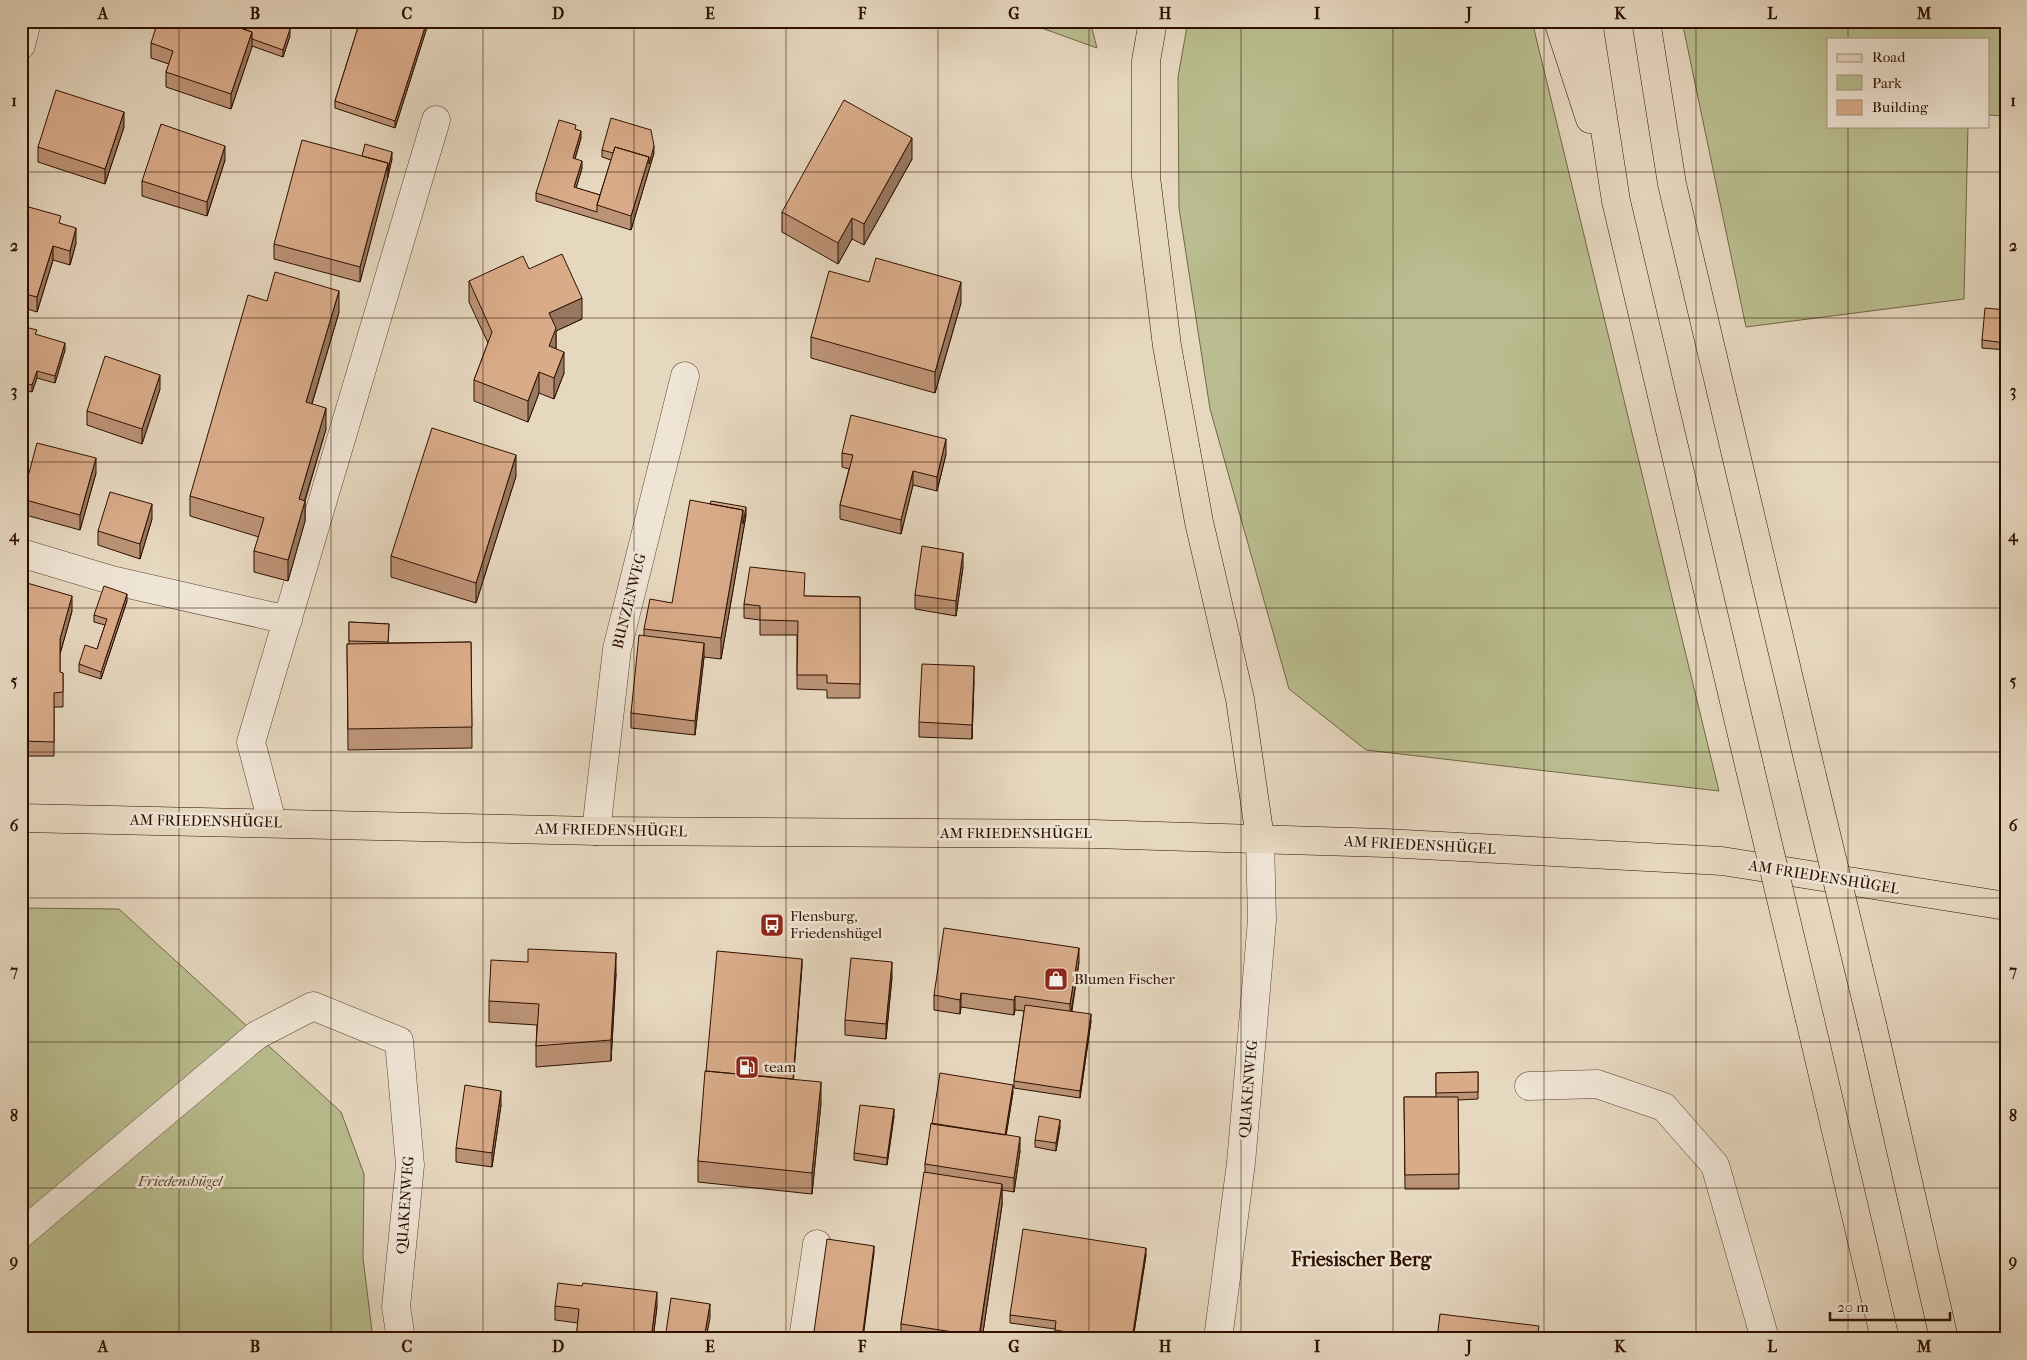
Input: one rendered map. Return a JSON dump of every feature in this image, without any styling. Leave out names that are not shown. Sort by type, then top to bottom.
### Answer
[{"type":"main road","points":[[1153,21],[1146,61],[1146,177],[1165,337],[1199,522],[1240,699],[1260,838]]},
{"type":"main road","points":[[1558,21],[1616,201]]},
{"type":"main road","points":[[1588,21],[1616,201],[1885,1339]]},
{"type":"main road","points":[[1646,21],[1672,184],[1873,1028],[1944,1339]]},
{"type":"main road","name":"AM FRIEDENSHÜGEL","points":[[21,818],[596,830],[1094,834],[1260,838],[1722,861],[2006,906]]},
{"type":"street","points":[[21,45],[27,21]]},
{"type":"street","points":[[272,822],[251,742],[436,120]]},
{"type":"street","name":"BUNZENWEG","points":[[596,830],[617,649],[686,376]]},
{"type":"street","points":[[21,553],[111,580],[288,620]]},
{"type":"street","name":"QUAKENWEG","points":[[1218,1339],[1241,1163],[1262,920],[1260,838]]},
{"type":"street","name":"QUAKENWEG","points":[[21,1234],[257,1035],[313,1006],[399,1041],[410,1165],[396,1307],[401,1339]]},
{"type":"street","points":[[1529,1086],[1597,1084],[1664,1107],[1715,1165],[1765,1339]]},
{"type":"street","points":[[803,1339],[817,1244]]},
{"type":"green space","points":[[1022,21],[1090,21],[1097,48]]},
{"type":"green space","points":[[1188,21],[1532,21],[1719,791],[1366,750],[1289,689],[1210,409],[1179,208],[1178,77]]},
{"type":"green space","points":[[1682,21],[2006,21],[2006,116],[1990,115],[1990,38],[1827,38],[1827,128],[1968,128],[1964,299],[1746,327]]},
{"type":"green space","name":"Friedenshügel","points":[[21,908],[119,909],[341,1112],[364,1174],[363,1258],[373,1339],[21,1339]]},
{"type":"building","points":[[158,21],[220,21],[252,32],[231,94],[166,72],[173,51],[151,43]]},
{"type":"building","points":[[245,21],[267,21],[290,29],[283,50],[252,39],[252,32],[243,29]]},
{"type":"building","points":[[360,21],[427,21],[395,121],[335,101]]},
{"type":"building","points":[[56,90],[124,112],[105,169],[38,147]]},
{"type":"building","points":[[844,100],[912,138],[864,224],[852,218],[838,243],[782,212]]},
{"type":"building","points":[[611,118],[651,130],[654,146],[649,164],[649,157],[615,147],[613,153],[602,150]]},
{"type":"building","points":[[559,120],[576,125],[575,129],[581,131],[573,158],[582,161],[574,187],[600,195],[597,212],[536,193]]},
{"type":"building","points":[[161,124],[225,146],[207,202],[142,181]]},
{"type":"building","points":[[302,140],[388,163],[360,267],[274,244]]},
{"type":"building","points":[[365,144],[392,152],[388,170],[388,163],[362,156]]},
{"type":"building","points":[[615,147],[649,157],[631,216],[597,205]]},
{"type":"building","points":[[25,206],[61,216],[59,223],[76,228],[70,251],[53,246],[37,297],[21,293],[21,218]]},
{"type":"building","points":[[562,254],[582,298],[549,313],[556,328],[549,346],[564,352],[554,378],[539,372],[528,401],[474,380],[492,332],[469,281],[523,256],[529,269]]},
{"type":"building","points":[[876,258],[961,282],[935,372],[811,337],[829,271],[869,282]]},
{"type":"building","points":[[275,272],[339,291],[306,402],[326,408],[299,499],[305,501],[288,560],[254,551],[264,518],[190,496],[248,295],[267,301]]},
{"type":"building","points":[[1985,308],[2006,310],[2006,343],[1982,340]]},
{"type":"building","points":[[21,326],[37,330],[35,334],[65,343],[55,376],[37,371],[32,385],[21,382]]},
{"type":"building","points":[[105,356],[160,375],[142,429],[87,411]]},
{"type":"building","points":[[21,404],[25,405],[21,420]]},
{"type":"building","points":[[851,415],[946,439],[937,477],[913,471],[901,520],[840,505],[853,455],[842,453]]},
{"type":"building","points":[[432,428],[516,455],[476,583],[391,556]]},
{"type":"building","points":[[37,443],[96,458],[80,515],[22,499]]},
{"type":"building","points":[[110,492],[152,504],[140,544],[98,531]]},
{"type":"building","points":[[690,500],[743,510],[721,638],[644,629],[650,599],[672,603]]},
{"type":"building","points":[[711,501],[746,507],[743,524],[743,510],[710,504]]},
{"type":"building","points":[[922,546],[963,553],[956,601],[915,595]]},
{"type":"building","points":[[750,567],[805,573],[804,596],[860,597],[860,684],[827,683],[827,675],[797,675],[798,621],[760,620],[760,606],[744,604]]},
{"type":"building","points":[[27,583],[72,596],[60,639],[60,672],[63,673],[63,692],[54,693],[54,742],[21,741],[21,598],[23,598]]},
{"type":"building","points":[[104,586],[127,594],[101,672],[79,664],[85,645],[97,649],[107,619],[94,615]]},
{"type":"building","points":[[349,622],[389,624],[388,642],[349,641]]},
{"type":"building","points":[[639,635],[704,643],[695,721],[631,713]]},
{"type":"building","points":[[471,642],[472,727],[348,729],[347,644]]},
{"type":"building","points":[[922,664],[974,666],[972,725],[919,722]]},
{"type":"building","points":[[944,928],[1079,948],[1070,1004],[1015,996],[1014,1000],[961,993],[960,1000],[934,995]]},
{"type":"building","points":[[528,949],[616,953],[611,1040],[536,1046],[539,1004],[489,1001],[491,960],[528,962]]},
{"type":"building","points":[[717,951],[802,959],[793,1079],[706,1071]]},
{"type":"building","points":[[851,958],[892,962],[886,1024],[845,1020]]},
{"type":"building","points":[[1025,1005],[1091,1014],[1080,1091],[1014,1081]]},
{"type":"building","points":[[705,1071],[821,1082],[812,1173],[698,1161]]},
{"type":"building","points":[[1478,1072],[1478,1092],[1436,1093],[1436,1073]]},
{"type":"building","points":[[940,1073],[1013,1085],[1005,1135],[932,1124]]},
{"type":"building","points":[[465,1085],[501,1091],[492,1153],[456,1148]]},
{"type":"building","points":[[1404,1097],[1458,1097],[1459,1174],[1405,1175]]},
{"type":"building","points":[[860,1105],[894,1109],[887,1158],[854,1153]]},
{"type":"building","points":[[1039,1116],[1060,1120],[1056,1143],[1035,1140]]},
{"type":"building","points":[[931,1123],[1020,1137],[1014,1178],[925,1164]]},
{"type":"building","points":[[924,1172],[1002,1184],[979,1336],[901,1324]]},
{"type":"building","points":[[1023,1229],[1146,1248],[1132,1339],[1110,1339],[1055,1330],[1056,1321],[1010,1315]]},
{"type":"building","points":[[827,1239],[874,1246],[862,1339],[813,1339]]},
{"type":"building","points":[[558,1283],[582,1286],[583,1283],[657,1292],[651,1339],[576,1339],[579,1309],[555,1306]]},
{"type":"building","points":[[671,1298],[710,1304],[704,1339],[665,1339]]},
{"type":"building","points":[[1440,1314],[1539,1326],[1537,1339],[1437,1339]]},
{"type":"building","points":[[706,1334],[718,1336],[717,1339],[705,1339]]},
{"type":"place","name":"Flensburg, Friedenshügel","points":[[772,925]]},
{"type":"place","name":"Blumen Fischer","points":[[1056,979]]},
{"type":"place","name":"team","points":[[747,1067]]},
{"type":"district","name":"Friesischer Berg","points":[[1361,1259]]}]
